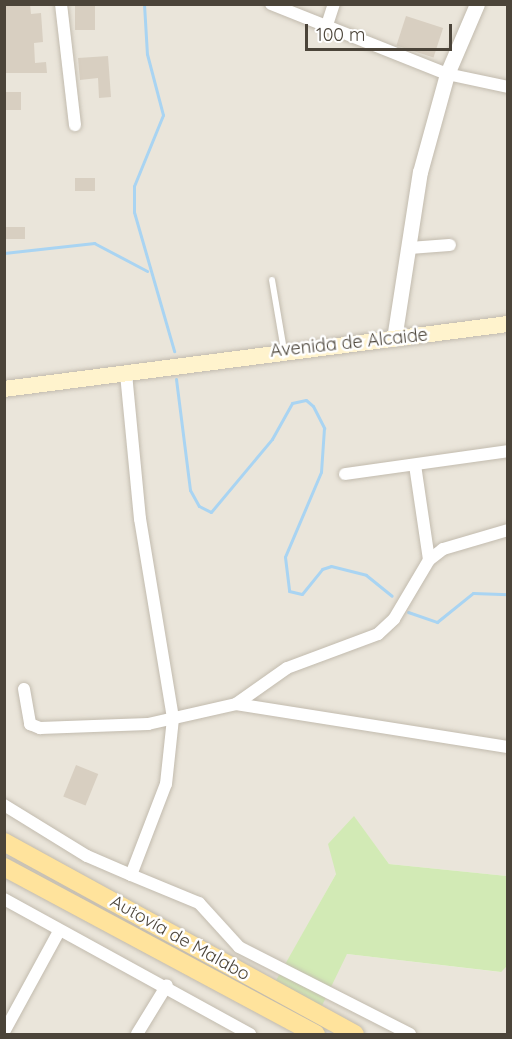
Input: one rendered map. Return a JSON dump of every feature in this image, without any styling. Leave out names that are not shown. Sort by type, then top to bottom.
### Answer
[{"type":"main road","name":"Avenida de Alcaide","points":[[126,374],[284,350],[394,339],[507,324]]},
{"type":"main road","points":[[4,389],[126,374]]},
{"type":"main road","name":"Autovía de Malabo","points":[[4,842],[355,1035]]},
{"type":"main road","name":"Autovía de Malabo","points":[[4,867],[316,1035]]},
{"type":"street","points":[[61,4],[75,125]]},
{"type":"street","points":[[270,4],[447,74],[507,87]]},
{"type":"street","points":[[327,25],[334,4]]},
{"type":"street","points":[[394,339],[420,172],[447,74],[477,4]]},
{"type":"street","points":[[409,248],[450,245]]},
{"type":"street","points":[[126,374],[140,519],[173,718],[165,784],[131,875]]},
{"type":"street","points":[[345,474],[507,451]]},
{"type":"street","points":[[415,465],[429,560]]},
{"type":"street","points":[[236,704],[287,668],[378,634],[394,619],[429,560],[462,540],[507,530]]},
{"type":"street","points":[[24,688],[33,728],[116,726],[173,718],[236,704],[507,747]]},
{"type":"street","points":[[4,805],[87,856],[199,903],[239,947],[410,1035]]},
{"type":"street","points":[[4,899],[59,931],[167,985],[250,1035]]},
{"type":"street","points":[[4,1032],[59,931]]},
{"type":"street","points":[[137,1035],[167,985]]},
{"type":"lane","points":[[272,280],[284,350]]},
{"type":"shaded area","points":[[5,5],[507,5],[507,876],[389,864],[354,817],[336,874],[271,991],[347,954],[500,972],[507,966],[507,1034],[5,1034]]},
{"type":"green space","points":[[354,816],[389,864],[507,876],[507,966],[501,972],[347,954],[316,1018],[270,991],[336,874],[328,844]]},
{"type":"building","points":[[30,4],[31,14],[41,13],[43,42],[34,43],[35,63],[46,62],[47,73],[4,73],[4,6]]},
{"type":"building","points":[[75,4],[95,4],[95,30],[75,30]]},
{"type":"building","points":[[406,16],[443,28],[434,58],[396,45]]},
{"type":"building","points":[[108,56],[111,97],[99,98],[98,78],[80,80],[78,58]]},
{"type":"building","points":[[5,92],[21,92],[21,110],[5,110]]},
{"type":"building","points":[[75,178],[95,178],[95,191],[75,191]]},
{"type":"building","points":[[4,227],[25,227],[25,239],[4,239]]},
{"type":"building","points":[[76,765],[98,774],[86,806],[63,797]]},
{"type":"waterway","points":[[144,4],[147,54],[163,115],[134,186],[134,212],[174,351]]},
{"type":"waterway","points":[[4,253],[94,243],[147,271]]},
{"type":"waterway","points":[[176,379],[190,490],[199,506],[211,512],[272,439],[292,403],[306,400],[313,406],[324,428],[321,472],[285,557],[289,591],[302,594],[322,569],[331,566],[366,575],[392,596]]},
{"type":"waterway","points":[[408,612],[437,622],[473,593],[508,594]]}]
